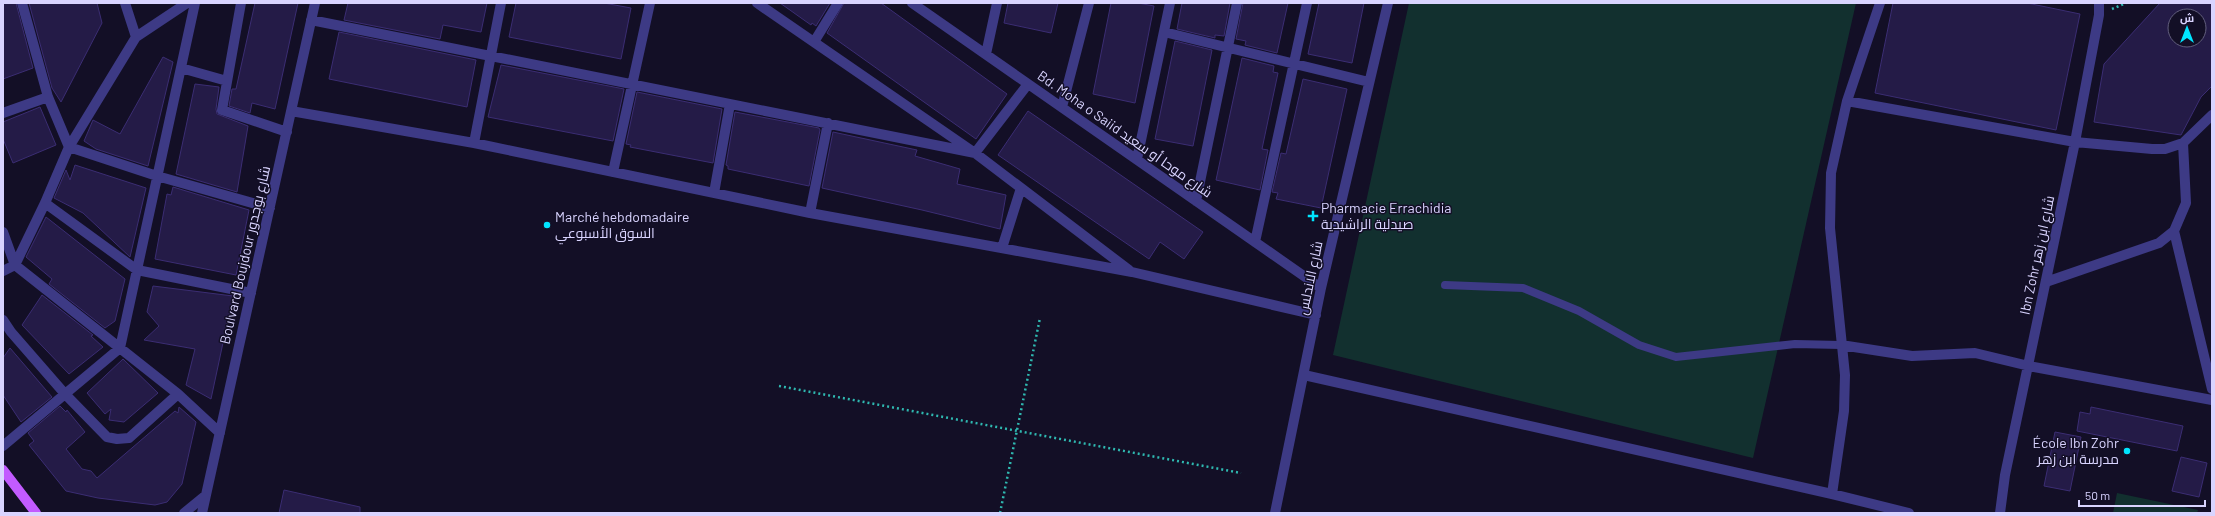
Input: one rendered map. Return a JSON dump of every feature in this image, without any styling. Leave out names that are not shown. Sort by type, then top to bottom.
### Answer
[{"type":"main road","points":[[3,470],[36,513]]},
{"type":"street","points":[[22,3],[48,97],[69,147],[157,176],[270,208]]},
{"type":"street","points":[[125,3],[136,37]]},
{"type":"street","points":[[3,271],[15,265],[45,203],[69,147],[136,37],[187,3]]},
{"type":"street","points":[[3,446],[120,348],[196,3]]},
{"type":"street","points":[[241,3],[223,111],[287,132]]},
{"type":"street","name":"Boulvard Boujdour شارع بوجدور","points":[[202,513],[315,3]]},
{"type":"street","points":[[474,143],[501,3]]},
{"type":"street","points":[[613,172],[649,3]]},
{"type":"street","points":[[758,3],[975,153],[1132,272]]},
{"type":"street","points":[[814,42],[838,3]]},
{"type":"street","name":"Bd. Moha o Saiid شارع موحا أو سعيد","points":[[912,3],[1321,288]]},
{"type":"street","points":[[986,54],[997,3]]},
{"type":"street","points":[[1062,107],[1089,3]]},
{"type":"street","points":[[1137,159],[1170,3]]},
{"type":"street","points":[[1196,201],[1237,3]]},
{"type":"street","points":[[1255,242],[1307,3]]},
{"type":"street","name":"شارع الاندلس","points":[[1275,513],[1321,288],[1388,3]]},
{"type":"street","points":[[1832,494],[1844,411],[1845,375],[1830,228],[1831,173],[1847,101],[1880,3]]},
{"type":"street","name":"Ibn Zohr شارع ابن زهر","points":[[2000,513],[2005,475],[2075,142],[2100,3]]},
{"type":"street","points":[[312,20],[975,153]]},
{"type":"street","points":[[1164,32],[1369,82]]},
{"type":"street","points":[[181,68],[227,81]]},
{"type":"street","points":[[975,153],[1028,84]]},
{"type":"street","points":[[3,113],[48,97]]},
{"type":"street","points":[[1847,101],[2075,142],[2152,149],[2165,149],[2183,143],[2212,115]]},
{"type":"street","points":[[714,193],[730,104]]},
{"type":"street","points":[[291,111],[474,143],[810,213],[1132,272],[1316,315]]},
{"type":"street","points":[[810,213],[828,124]]},
{"type":"street","points":[[2046,282],[2159,243],[2174,231],[2186,203],[2183,143]]},
{"type":"street","points":[[1002,248],[1021,188]]},
{"type":"street","points":[[45,203],[136,270],[251,293]]},
{"type":"street","points":[[2174,231],[2212,389]]},
{"type":"street","points":[[3,232],[15,265],[178,394],[220,433]]},
{"type":"street","points":[[3,320],[11,332],[65,394],[101,432],[117,439],[125,439],[134,435],[178,394]]},
{"type":"street","points":[[1841,345],[1912,356],[1974,353],[2029,366],[2212,400]]},
{"type":"street","points":[[1304,375],[1832,494],[1908,513]]},
{"type":"street","points":[[184,513],[206,495]]},
{"type":"lane","points":[[1445,285],[1523,288],[1579,311],[1638,345],[1676,358],[1795,344],[1841,345]]},
{"type":"path","points":[[1000,513],[1040,318]]},
{"type":"path","points":[[779,386],[1241,473]]},
{"type":"green space","points":[[1409,3],[1856,3],[1753,458],[1333,355]]},
{"type":"green space","points":[[2117,493],[2198,510],[2197,513],[2113,513]]},
{"type":"building","points":[[3,3],[16,3],[33,68],[3,79]]},
{"type":"building","points":[[29,3],[97,3],[102,23],[61,102],[52,88]]},
{"type":"building","points":[[255,3],[298,3],[275,109],[252,103],[250,113],[229,106],[232,89],[236,89]]},
{"type":"building","points":[[348,3],[487,3],[481,32],[443,25],[440,39],[344,20]]},
{"type":"building","points":[[516,3],[604,3],[631,8],[621,59],[509,37]]},
{"type":"building","points":[[780,3],[830,3],[816,26],[812,23],[811,25]]},
{"type":"building","points":[[844,3],[881,3],[1007,94],[976,139],[827,33]]},
{"type":"building","points":[[1008,3],[1058,3],[1051,33],[1004,23]]},
{"type":"building","points":[[1111,3],[1138,3],[1154,6],[1135,103],[1093,94]]},
{"type":"building","points":[[1182,3],[1230,3],[1224,36],[1215,35],[1215,38],[1177,29]]},
{"type":"building","points":[[1243,3],[1288,3],[1277,53],[1245,45],[1246,41],[1236,39]]},
{"type":"building","points":[[1319,3],[1364,3],[1352,63],[1308,54]]},
{"type":"building","points":[[1893,3],[2027,3],[2080,14],[2056,130],[1875,93]]},
{"type":"building","points":[[2160,3],[2212,3],[2212,86],[2201,97],[2181,135],[2094,122],[2104,64]]},
{"type":"building","points":[[339,32],[476,60],[467,107],[329,79]]},
{"type":"building","points":[[1175,41],[1212,50],[1193,146],[1155,139]]},
{"type":"building","points":[[163,57],[173,62],[148,166],[96,149],[84,141],[93,120],[120,134]]},
{"type":"building","points":[[1242,58],[1274,66],[1273,72],[1278,73],[1262,149],[1268,150],[1260,190],[1216,180]]},
{"type":"building","points":[[501,65],[624,89],[613,141],[488,117]]},
{"type":"building","points":[[1303,79],[1347,89],[1321,208],[1276,199],[1278,193],[1272,192],[1281,153],[1286,154]]},
{"type":"building","points":[[195,84],[219,87],[216,109],[217,114],[248,126],[237,192],[176,174]]},
{"type":"building","points":[[637,92],[722,109],[713,163],[630,147],[631,145],[626,144]]},
{"type":"building","points":[[40,107],[56,145],[13,163],[3,139],[3,122]]},
{"type":"building","points":[[1028,111],[1203,232],[1184,259],[1160,242],[1149,259],[998,155]]},
{"type":"building","points":[[735,112],[819,128],[820,130],[809,186],[728,169],[728,166],[726,165]]},
{"type":"building","points":[[833,132],[917,150],[915,156],[960,169],[957,184],[1006,195],[1000,229],[822,188]]},
{"type":"building","points":[[75,165],[146,188],[130,257],[83,213],[54,198],[66,170],[70,180]]},
{"type":"building","points":[[173,187],[249,210],[236,275],[155,259],[167,194],[171,195]]},
{"type":"building","points":[[46,217],[125,279],[115,321],[105,328],[49,284],[52,279],[26,257]]},
{"type":"building","points":[[153,286],[233,296],[211,399],[186,385],[195,349],[144,340],[159,326],[147,312]]},
{"type":"building","points":[[42,295],[93,335],[91,336],[103,347],[69,374],[22,325]]},
{"type":"building","points":[[10,348],[52,397],[21,422],[3,395],[3,358]]},
{"type":"building","points":[[123,359],[158,393],[124,422],[109,420],[111,409],[105,414],[87,393]]},
{"type":"building","points":[[60,406],[66,412],[67,410],[85,432],[66,449],[82,469],[91,471],[97,478],[175,411],[178,413],[179,407],[196,422],[182,484],[167,502],[155,505],[98,498],[66,491],[29,445],[34,441],[28,433]]},
{"type":"building","points":[[2091,407],[2183,426],[2177,451],[2077,431],[2080,412],[2090,414]]},
{"type":"building","points":[[2055,432],[2081,437],[2070,491],[2044,486]]},
{"type":"building","points":[[2181,457],[2207,463],[2199,497],[2172,491]]},
{"type":"building","points":[[284,490],[360,507],[360,513],[279,513]]},
{"type":"place","name":"Pharmacie Errachidia صيدلية الراشيدية","points":[[1313,216]]},
{"type":"place","name":"Marché hebdomadaire السوق الأسبوعي","points":[[547,225]]},
{"type":"place","name":"École Ibn Zohr مدرسة ابن زهر","points":[[2127,451]]}]
